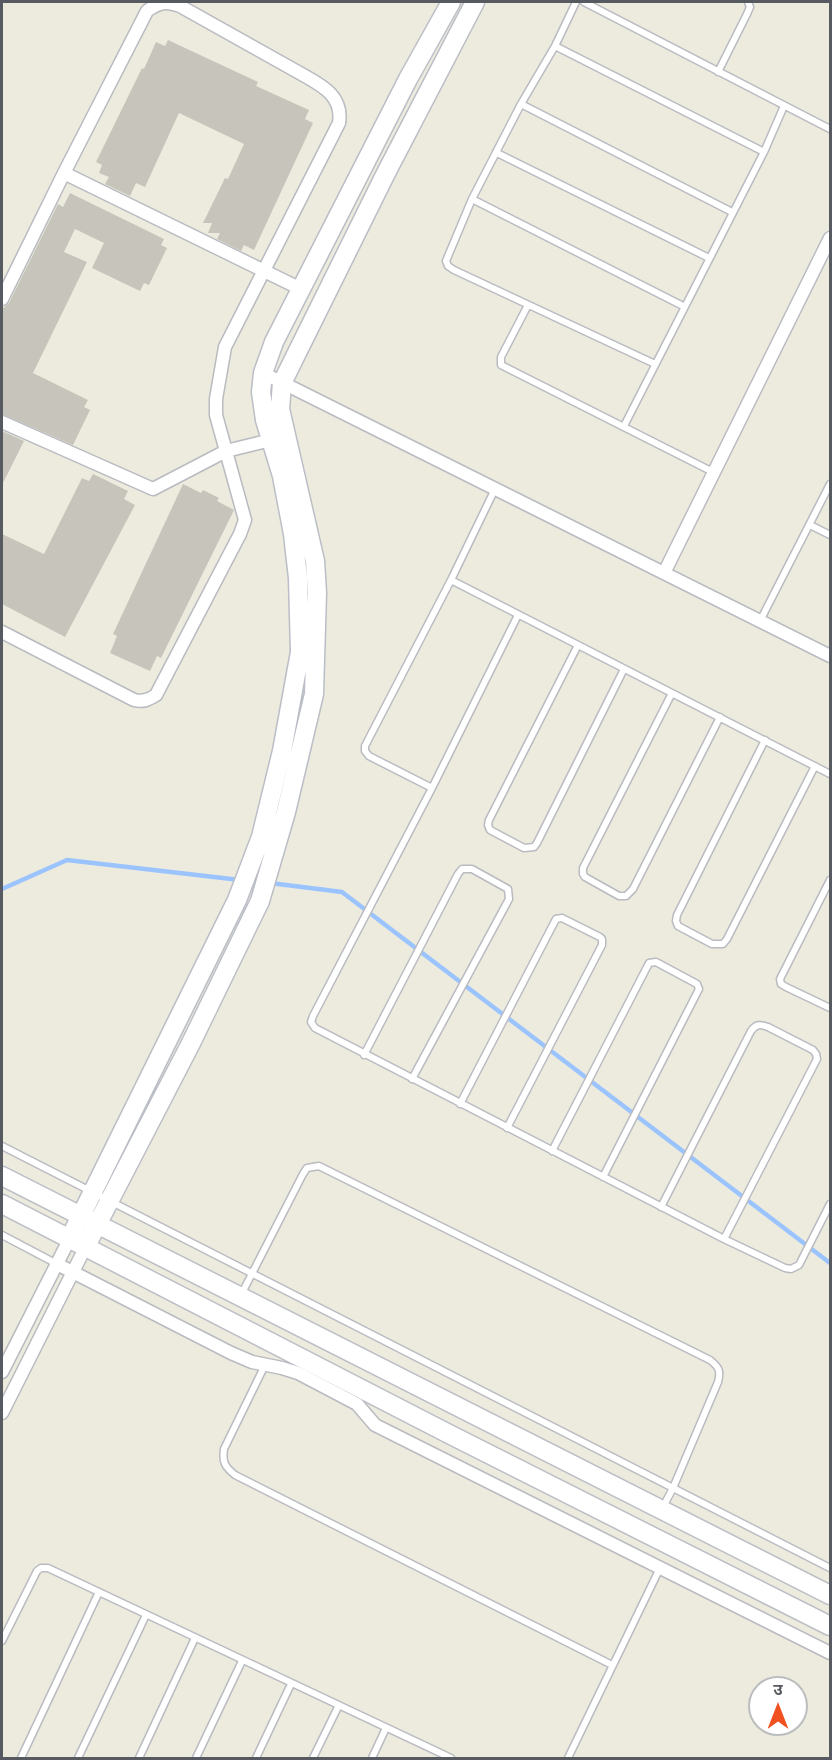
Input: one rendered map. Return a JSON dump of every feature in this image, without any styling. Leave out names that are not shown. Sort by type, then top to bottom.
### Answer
[{"type":"street","points":[[2,299],[147,11],[157,3],[169,2],[180,6],[321,84],[339,104],[341,112],[339,123],[225,347],[215,407],[244,514],[243,527],[156,695],[141,702],[134,700],[2,632]]},
{"type":"street","points":[[101,1198],[245,881],[261,837],[282,751],[300,652],[298,578],[294,540],[282,476],[263,413],[261,392],[263,373],[274,342],[408,79],[451,2]]},
{"type":"street","points":[[2,1372],[57,1264],[78,1242],[196,1033],[260,901],[286,812],[315,684],[317,584],[315,561],[280,409],[282,383],[386,172],[475,2]]},
{"type":"street","points":[[64,173],[301,289]]},
{"type":"street","points":[[664,573],[831,238]]},
{"type":"street","points":[[263,373],[831,656]]},
{"type":"street","points":[[2,422],[153,489],[226,451],[271,440]]},
{"type":"street","points":[[2,1176],[831,1594]]},
{"type":"street","points":[[2,1204],[449,1434],[831,1626]]},
{"type":"street","points":[[2,1413],[73,1272],[78,1242]]},
{"type":"street","points":[[57,1264],[231,1353],[252,1362],[298,1373],[357,1404],[375,1425],[831,1653]]},
{"type":"lane","points":[[576,2],[555,46],[521,104],[472,199],[446,261],[448,266],[655,364]]},
{"type":"lane","points":[[584,2],[831,129]]},
{"type":"lane","points":[[718,72],[750,8],[748,2]]},
{"type":"lane","points":[[555,46],[764,152]]},
{"type":"lane","points":[[521,104],[732,213]]},
{"type":"lane","points":[[624,426],[683,306],[764,152],[784,106]]},
{"type":"lane","points":[[497,153],[709,258]]},
{"type":"lane","points":[[472,199],[683,306]]},
{"type":"lane","points":[[528,305],[501,357],[501,365],[713,472]]},
{"type":"lane","points":[[760,621],[831,484]]},
{"type":"lane","points":[[432,788],[369,756],[365,751],[365,746],[451,580],[495,489]]},
{"type":"lane","points":[[810,525],[831,536]]},
{"type":"lane","points":[[451,580],[831,774]]},
{"type":"lane","points":[[518,615],[311,1022],[321,1033],[785,1268],[795,1268],[799,1265],[831,1204]]},
{"type":"lane","points":[[578,645],[489,820],[490,830],[524,848],[534,847],[537,843],[624,669]]},
{"type":"lane","points":[[672,693],[583,868],[582,873],[585,877],[619,896],[626,896],[633,889],[720,717]]},
{"type":"lane","points":[[765,740],[677,915],[678,926],[712,944],[723,944],[727,939],[815,766]]},
{"type":"lane","points":[[364,1055],[458,873],[462,869],[472,869],[508,889],[508,899],[412,1079]]},
{"type":"lane","points":[[831,880],[780,979],[781,984],[786,987],[831,1008]]},
{"type":"lane","points":[[460,1104],[556,919],[562,918],[600,937],[603,939],[602,945],[507,1128]]},
{"type":"lane","points":[[552,1151],[647,967],[650,963],[656,962],[697,984],[699,989],[603,1177]]},
{"type":"lane","points":[[661,1207],[751,1031],[755,1026],[761,1024],[768,1027],[813,1050],[817,1059],[724,1239]]},
{"type":"lane","points":[[2,1146],[831,1568]]},
{"type":"lane","points":[[240,1297],[303,1174],[307,1168],[319,1166],[710,1360],[718,1366],[720,1373],[718,1382],[673,1488],[661,1510]]},
{"type":"lane","points":[[2,1235],[57,1264]]},
{"type":"lane","points":[[266,1364],[224,1449],[222,1458],[225,1467],[235,1475],[612,1665]]},
{"type":"lane","points":[[2,1641],[34,1575],[41,1568],[48,1568],[386,1728],[442,1757],[451,1758]]},
{"type":"lane","points":[[568,1758],[660,1568]]},
{"type":"lane","points":[[21,1758],[99,1592]]},
{"type":"lane","points":[[78,1758],[146,1615]]},
{"type":"lane","points":[[139,1758],[195,1638]]},
{"type":"lane","points":[[196,1758],[242,1661]]},
{"type":"lane","points":[[256,1758],[291,1684]]},
{"type":"lane","points":[[313,1758],[338,1707]]},
{"type":"lane","points":[[372,1758],[386,1728]]},
{"type":"building","points":[[168,40],[258,82],[256,86],[309,110],[305,119],[313,123],[254,250],[244,245],[241,251],[217,239],[220,233],[208,233],[212,223],[203,223],[225,178],[228,179],[244,144],[179,113],[145,187],[136,183],[130,196],[105,184],[109,177],[99,173],[102,165],[96,162],[142,68],[144,69],[156,42],[165,46]]},
{"type":"building","points":[[70,193],[164,239],[161,245],[167,248],[149,285],[144,283],[140,291],[92,268],[104,243],[75,229],[64,252],[87,262],[33,373],[88,400],[84,407],[90,410],[73,445],[2,414],[2,309],[9,303],[58,204],[63,207]]},
{"type":"building","points":[[2,431],[24,441],[2,485]]},
{"type":"building","points":[[93,474],[128,491],[124,499],[135,505],[65,637],[2,604],[2,534],[44,554],[82,478],[89,481]]},
{"type":"building","points":[[183,484],[201,493],[203,490],[219,498],[217,501],[234,510],[161,658],[157,656],[150,671],[110,653],[117,636],[113,634]]},
{"type":"waterway","points":[[2,889],[67,860],[240,880]]},
{"type":"waterway","points":[[270,883],[342,892],[830,1263]]}]
